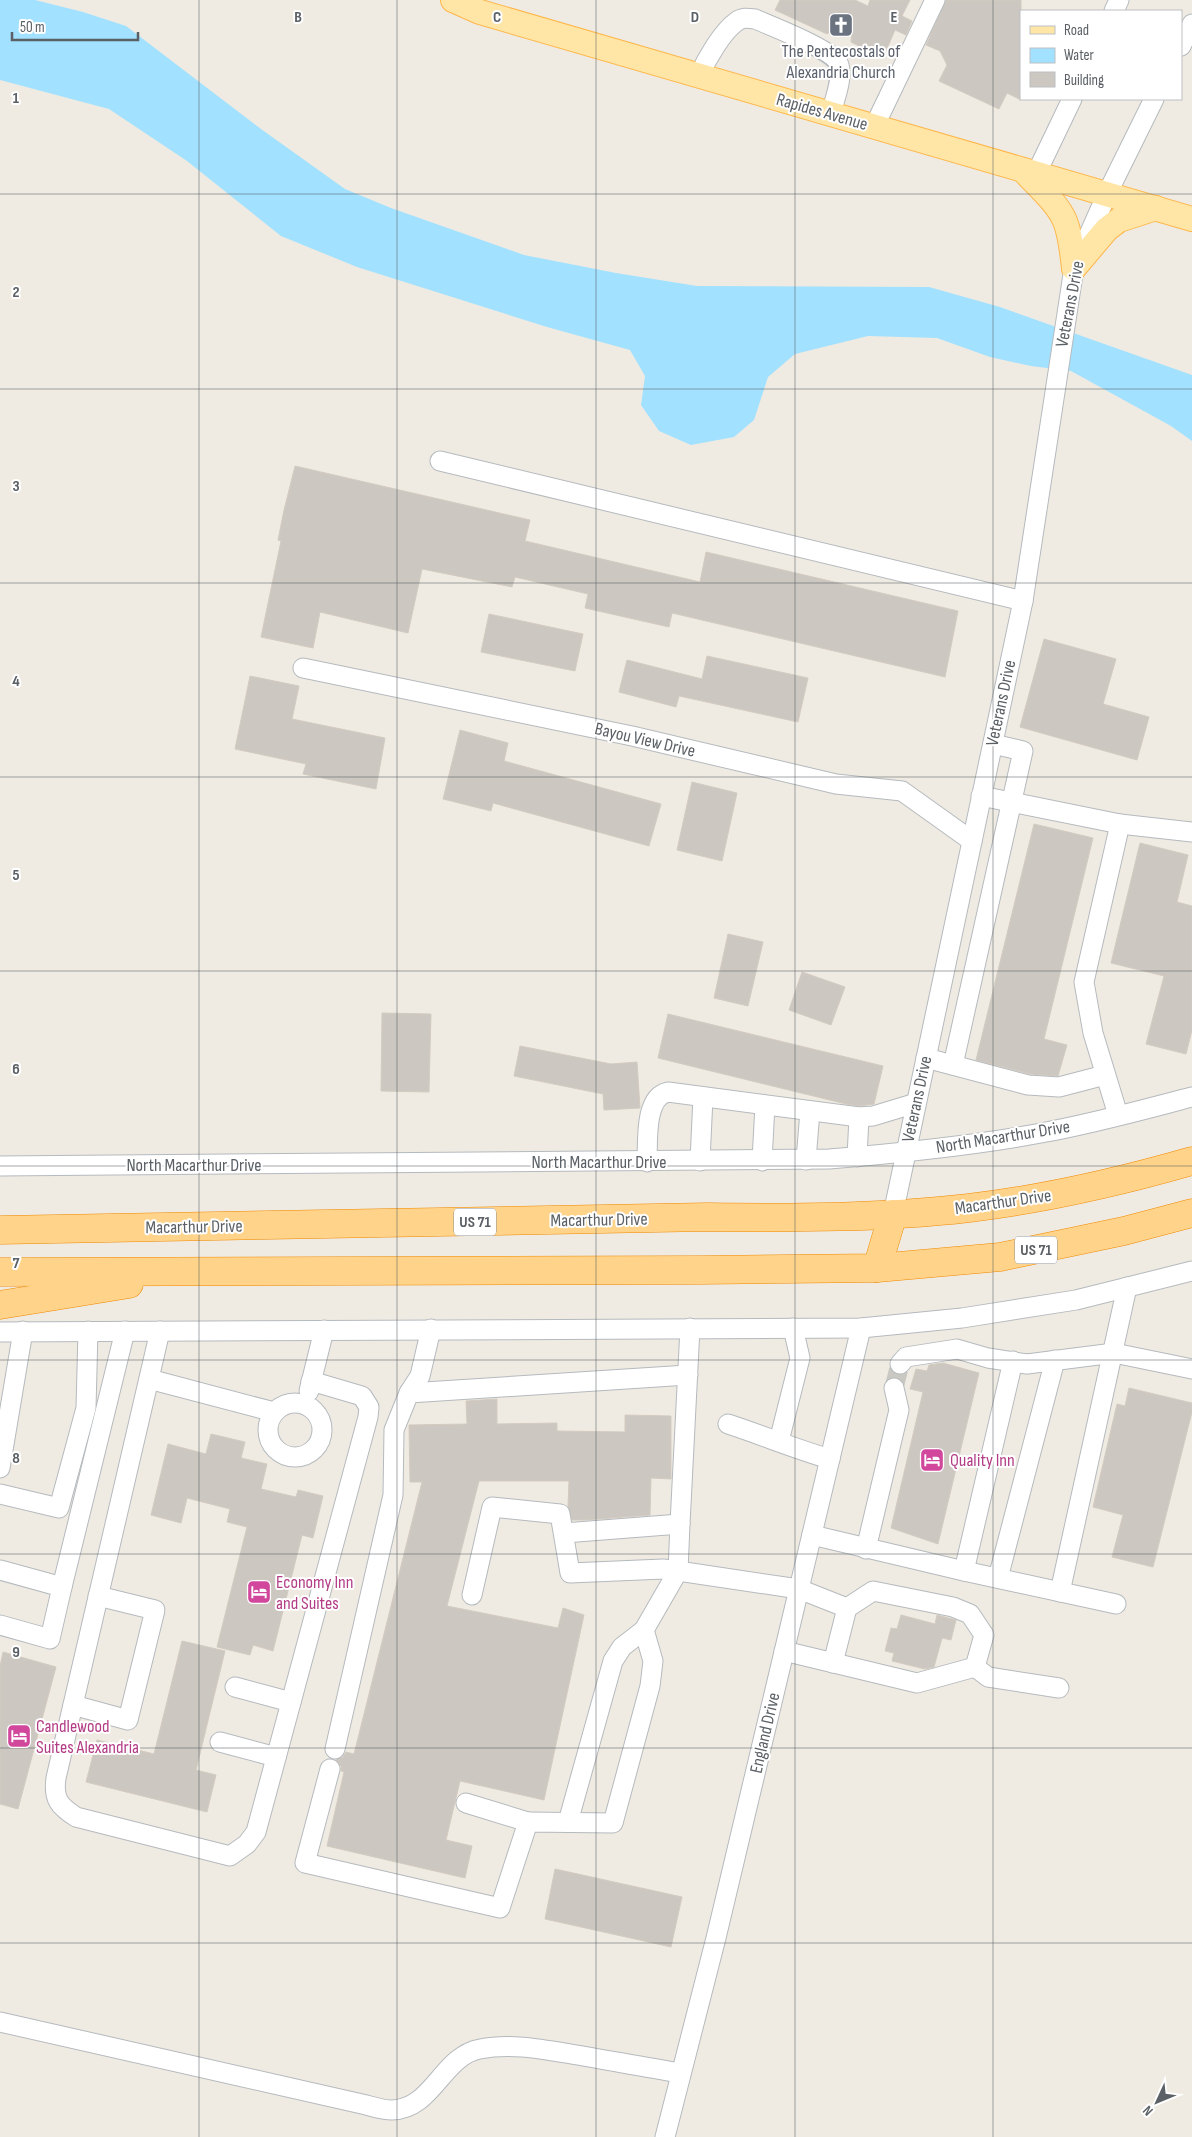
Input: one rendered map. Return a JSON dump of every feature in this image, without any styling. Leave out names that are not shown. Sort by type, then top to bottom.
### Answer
[{"type":"highway","name":"Macarthur Drive","points":[[0,1230],[708,1217],[794,1218],[893,1214],[970,1208],[1069,1192],[1192,1161]]},
{"type":"highway","name":"US 71","points":[[0,1272],[877,1268],[1000,1257],[1124,1231],[1192,1213]]},
{"type":"highway","points":[[877,1268],[893,1214]]},
{"type":"highway","points":[[0,1221],[58,1230]]},
{"type":"highway","points":[[0,1305],[210,1270]]},
{"type":"main road","name":"Rapides Avenue","points":[[453,0],[483,6],[699,76],[1192,219]]},
{"type":"main road","points":[[1029,172],[1065,220],[1070,240],[1072,276]]},
{"type":"main road","points":[[1072,276],[1091,245],[1106,229],[1120,220],[1156,208]]},
{"type":"street","points":[[874,127],[935,0]]},
{"type":"street","points":[[699,76],[711,53],[735,22],[747,18],[755,19],[818,47],[836,59],[839,64],[840,74],[831,114]]},
{"type":"street","points":[[1182,44],[1192,24]]},
{"type":"street","points":[[1029,172],[1071,100]]},
{"type":"street","name":"Veterans Drive","points":[[893,1214],[1023,601],[1072,276],[1107,194],[1154,100]]},
{"type":"street","points":[[440,460],[1023,601]]},
{"type":"street","name":"Bayou View Drive","points":[[303,668],[632,736],[836,784],[902,791],[972,841]]},
{"type":"street","points":[[953,1065],[1023,751],[993,744]]},
{"type":"street","points":[[982,796],[1120,824],[1192,832]]},
{"type":"street","points":[[1118,1116],[1092,1033],[1084,982],[1120,824]]},
{"type":"street","points":[[951,943],[979,949]]},
{"type":"street","points":[[926,1058],[1028,1085],[1059,1087],[1105,1075]]},
{"type":"street","points":[[647,1162],[651,1112],[656,1098],[662,1093],[703,1096],[859,1117],[873,1116],[916,1103]]},
{"type":"street","points":[[700,1161],[703,1096]]},
{"type":"street","name":"North Macarthur Drive","points":[[0,1166],[806,1160],[906,1152],[1040,1133],[1192,1097]]},
{"type":"street","points":[[762,1161],[765,1105]]},
{"type":"street","points":[[806,1160],[810,1110]]},
{"type":"street","points":[[857,1157],[859,1117]]},
{"type":"street","points":[[0,1332],[861,1328],[962,1318],[1076,1300],[1192,1271]]},
{"type":"street","points":[[1060,1592],[1127,1287]]},
{"type":"street","points":[[917,1322],[920,1355]]},
{"type":"street","points":[[568,1822],[613,1661],[622,1647],[644,1630],[678,1571],[690,1328]]},
{"type":"street","points":[[779,1441],[800,1358],[794,1328]]},
{"type":"street","name":"England Drive","points":[[665,2137],[716,1938],[861,1328]]},
{"type":"street","points":[[335,1749],[393,1495],[394,1430],[409,1393],[420,1376],[432,1329]]},
{"type":"street","points":[[305,1404],[324,1330]]},
{"type":"street","points":[[0,1494],[59,1508],[86,1408],[88,1331]]},
{"type":"street","points":[[0,1625],[50,1639],[125,1331]]},
{"type":"street","points":[[160,1331],[56,1778],[54,1794],[64,1809],[76,1817],[230,1856],[247,1844],[256,1832],[368,1417],[369,1407],[362,1396],[312,1381]]},
{"type":"street","points":[[0,1468],[23,1332]]},
{"type":"street","points":[[900,1364],[906,1357],[958,1349],[988,1358],[1027,1364],[1114,1353],[1192,1368]]},
{"type":"street","points":[[998,1578],[1055,1360]]},
{"type":"street","points":[[964,1571],[1013,1362]]},
{"type":"street","points":[[409,1393],[688,1375]]},
{"type":"street","points":[[149,1379],[274,1412]]},
{"type":"street","points":[[866,1548],[899,1410],[894,1388]]},
{"type":"street","points":[[289,1403],[305,1404],[314,1409],[320,1416],[323,1426],[319,1444],[313,1451],[304,1456],[286,1455],[272,1444],[268,1428],[274,1412],[289,1403]]},
{"type":"street","points":[[728,1424],[779,1441],[801,1451],[830,1459]]},
{"type":"street","points":[[472,1595],[492,1507],[560,1514],[570,1573],[664,1569],[798,1589],[847,1608]]},
{"type":"street","points":[[564,1533],[680,1524]]},
{"type":"street","points":[[812,1535],[1116,1604]]},
{"type":"street","points":[[0,1570],[62,1587]]},
{"type":"street","points":[[833,1663],[847,1608],[873,1591],[954,1607],[970,1614],[984,1635],[975,1667]]},
{"type":"street","points":[[73,1706],[128,1720],[156,1610],[98,1596]]},
{"type":"street","points":[[466,1803],[528,1822],[613,1822],[650,1686],[653,1660],[644,1630]]},
{"type":"street","points":[[784,1651],[917,1683],[975,1667]]},
{"type":"street","points":[[975,1667],[988,1677],[1059,1688]]},
{"type":"street","points":[[235,1687],[291,1702]]},
{"type":"street","points":[[220,1742],[276,1757]]},
{"type":"street","points":[[330,1769],[305,1862],[500,1908],[528,1822]]},
{"type":"street","points":[[0,2022],[392,2110],[410,2105],[428,2093],[464,2054],[480,2049],[515,2046],[680,2073]]},
{"type":"water","points":[[0,0],[35,0],[83,12],[126,26],[261,129],[345,189],[391,208],[524,255],[697,286],[929,287],[1000,307],[1192,375],[1192,441],[1171,426],[1071,371],[1031,366],[990,357],[937,338],[868,336],[795,354],[768,377],[754,420],[734,437],[691,445],[659,431],[641,405],[645,376],[630,350],[547,327],[357,267],[281,236],[187,161],[109,109],[0,80]]},
{"type":"building","points":[[780,0],[855,0],[868,6],[870,0],[910,0],[902,16],[912,21],[906,35],[895,30],[883,58],[851,42],[853,17],[827,34],[775,10]]},
{"type":"building","points":[[946,0],[1021,0],[1020,100],[1007,93],[999,109],[939,81],[947,65],[940,51],[926,45]]},
{"type":"building","points":[[295,466],[530,520],[525,541],[700,582],[706,552],[958,611],[945,677],[672,613],[669,627],[585,608],[588,594],[515,577],[512,587],[422,569],[408,633],[320,612],[313,648],[261,637],[281,541],[278,540]]},
{"type":"building","points":[[489,614],[583,634],[575,671],[481,652]]},
{"type":"building","points":[[1044,639],[1116,659],[1103,704],[1149,717],[1137,760],[1020,727]]},
{"type":"building","points":[[707,656],[808,678],[798,722],[679,696],[676,707],[619,692],[627,660],[702,679]]},
{"type":"building","points":[[250,676],[299,686],[292,719],[385,738],[376,789],[303,774],[306,764],[235,749]]},
{"type":"building","points":[[460,730],[508,743],[504,761],[661,804],[649,846],[493,803],[491,811],[443,799]]},
{"type":"building","points":[[692,782],[737,793],[722,861],[677,850]]},
{"type":"building","points":[[1034,824],[1093,838],[1044,1039],[1067,1045],[1058,1076],[1030,1074],[976,1060]]},
{"type":"building","points":[[1140,843],[1188,855],[1177,902],[1192,906],[1192,1030],[1186,1054],[1146,1044],[1164,976],[1111,963]]},
{"type":"building","points":[[728,934],[763,942],[748,1006],[714,998]]},
{"type":"building","points":[[802,972],[845,987],[831,1025],[789,1010]]},
{"type":"building","points":[[382,1013],[431,1014],[429,1092],[381,1091]]},
{"type":"building","points":[[668,1014],[883,1066],[874,1104],[859,1106],[846,1104],[658,1058]]},
{"type":"building","points":[[520,1046],[611,1064],[637,1062],[640,1108],[604,1110],[603,1094],[514,1076]]},
{"type":"building","name":"Quality Inn","points":[[943,1363],[979,1373],[938,1544],[891,1528],[923,1392],[910,1389],[916,1369],[927,1371],[929,1365]]},
{"type":"building","points":[[1129,1388],[1192,1403],[1192,1412],[1153,1567],[1112,1557],[1123,1515],[1093,1507],[1117,1404],[1125,1406]]},
{"type":"building","points":[[497,1399],[497,1424],[557,1423],[557,1431],[625,1432],[625,1415],[671,1416],[671,1479],[651,1478],[650,1515],[585,1520],[572,1520],[568,1506],[569,1481],[479,1481],[447,1606],[558,1628],[563,1608],[584,1615],[544,1800],[460,1781],[446,1840],[472,1846],[465,1878],[327,1846],[344,1772],[341,1771],[341,1766],[336,1760],[343,1757],[346,1752],[354,1754],[422,1482],[410,1482],[409,1425],[467,1424],[466,1401]]},
{"type":"building","name":"Economy Inn and Suites","points":[[211,1434],[245,1442],[241,1458],[267,1464],[261,1489],[296,1497],[298,1490],[323,1496],[313,1538],[302,1535],[273,1651],[253,1645],[250,1655],[217,1647],[247,1527],[227,1522],[230,1509],[187,1498],[181,1523],[151,1515],[168,1444],[206,1454]]},
{"type":"building","points":[[901,1615],[935,1624],[937,1615],[956,1620],[951,1640],[942,1638],[934,1667],[925,1669],[892,1661],[894,1653],[885,1651],[891,1628],[897,1629]]},
{"type":"building","points":[[182,1641],[225,1651],[196,1770],[216,1775],[207,1812],[86,1782],[97,1740],[154,1754]]},
{"type":"building","name":"Candlewood Suites Alexandria","points":[[3,1652],[56,1667],[18,1809],[0,1804],[0,1666]]},
{"type":"building","points":[[555,1869],[682,1897],[671,1947],[545,1919]]},
{"type":"tunnel","points":[[894,1388],[900,1364]]},
{"type":"place","name":"The Pentecostals of Alexandria Church","points":[[841,25]]},
{"type":"place","name":"Quality Inn","points":[[932,1460]]},
{"type":"place","name":"Economy Inn and Suites","points":[[259,1592]]},
{"type":"place","name":"Candlewood Suites Alexandria","points":[[19,1736]]}]
